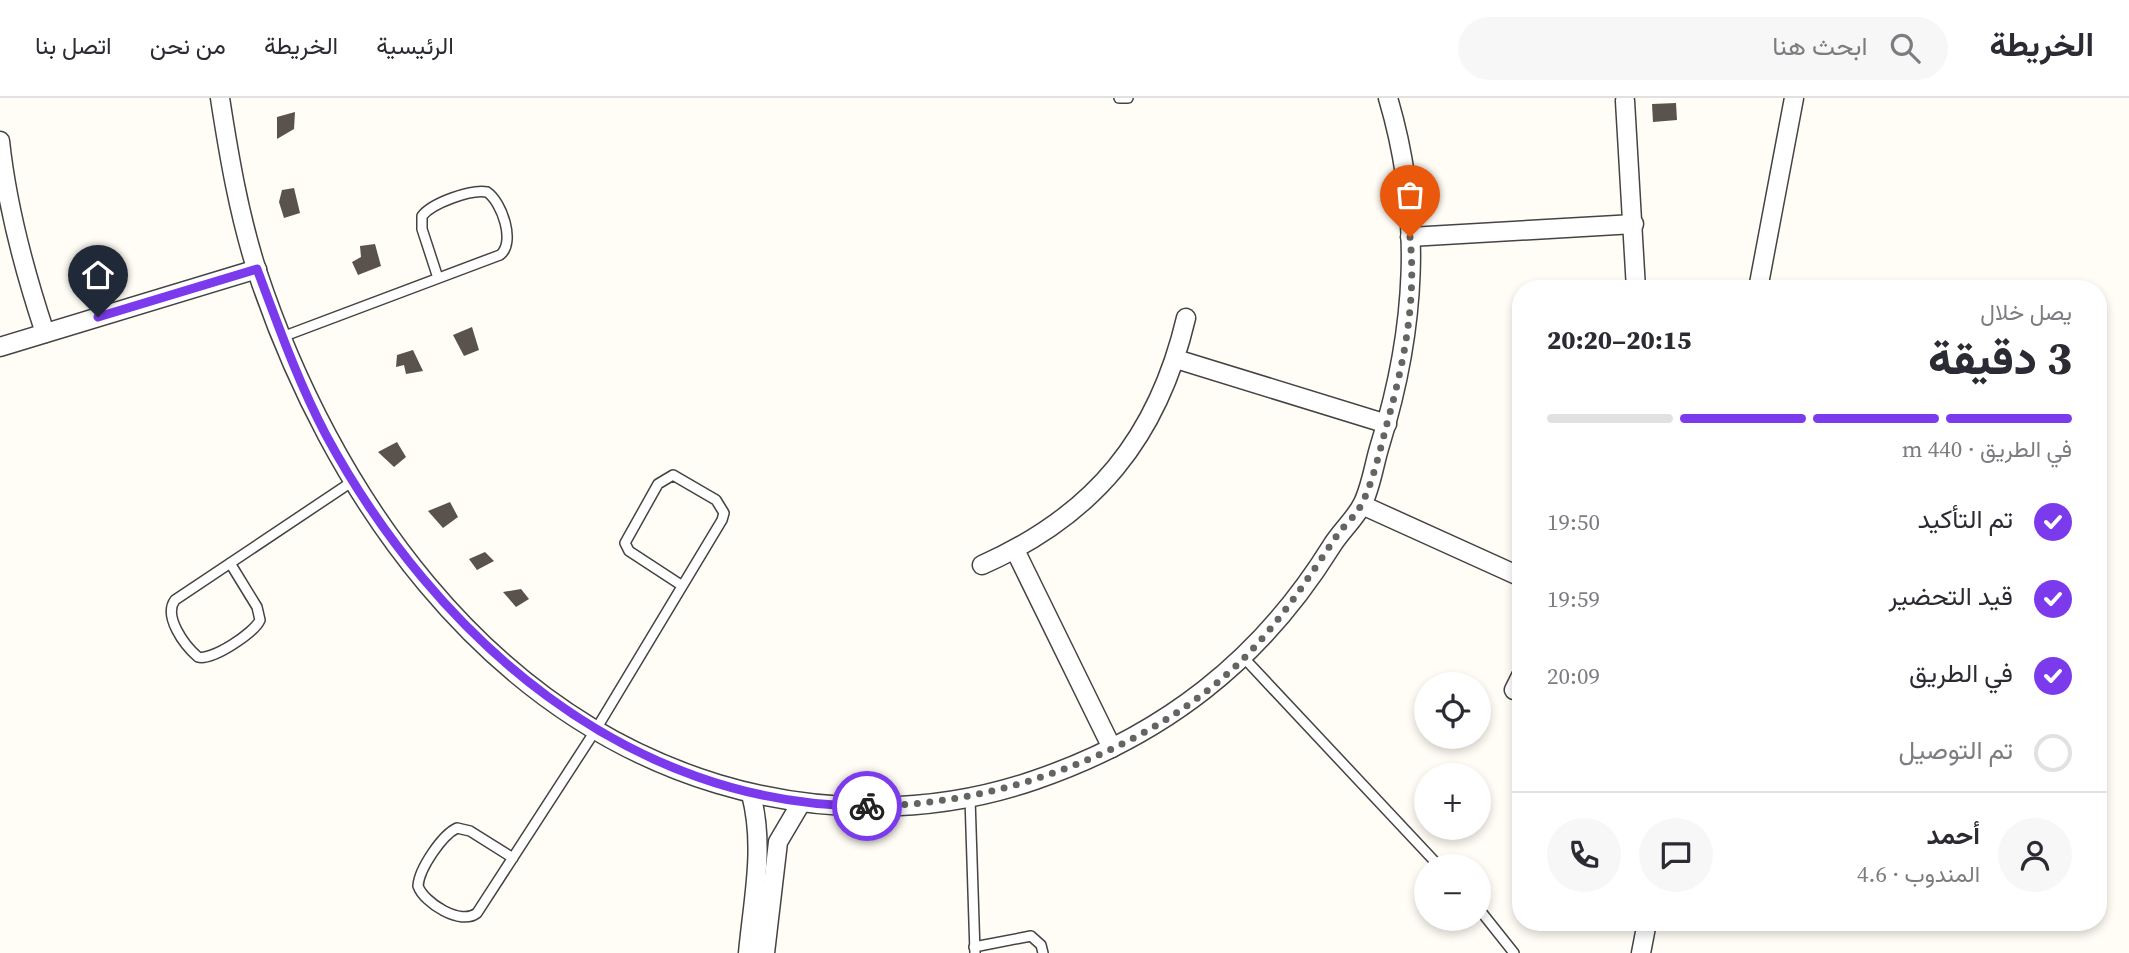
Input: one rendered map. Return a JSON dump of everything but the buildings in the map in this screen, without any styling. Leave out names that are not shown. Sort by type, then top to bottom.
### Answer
[{"type":"street","points":[[220,98],[243,219],[257,269],[282,337],[326,434],[353,481],[391,540],[435,594],[484,645],[537,691],[595,731],[645,757],[751,794],[801,803],[885,806],[970,798],[1054,773],[1112,748],[1203,692],[1244,658],[1311,578],[1339,534],[1362,505],[1387,424],[1409,323],[1413,271],[1405,169],[1388,98]]},
{"type":"street","points":[[1760,280],[1794,98]]},
{"type":"street","points":[[1625,101],[1636,280]]},
{"type":"street","points":[[0,141],[19,248],[45,333]]},
{"type":"street","points":[[1410,237],[1634,224]]},
{"type":"street","points":[[0,347],[257,269]]},
{"type":"street","points":[[982,565],[1015,550],[1059,523],[1106,480],[1131,450],[1157,406],[1176,359],[1186,318]]},
{"type":"street","points":[[1176,359],[1387,424]]},
{"type":"street","points":[[1362,505],[1512,573]]},
{"type":"street","points":[[1015,550],[1112,748]]},
{"type":"street","points":[[751,794],[759,837],[765,953]]},
{"type":"street","points":[[748,953],[778,842],[801,803]]},
{"type":"street","points":[[1641,953],[1645,931]]},
{"type":"lane","points":[[1119,98],[1128,98]]},
{"type":"lane","points":[[282,337],[438,278],[505,251],[508,237],[495,199],[487,192],[476,192],[432,207],[422,216],[422,229],[438,278]]},
{"type":"lane","points":[[513,858],[470,831],[457,828],[446,836],[421,875],[418,886],[423,895],[457,917],[471,918],[513,858],[595,731],[724,513],[716,500],[673,475],[658,484],[625,543],[629,551],[681,585]]},
{"type":"lane","points":[[230,563],[257,607],[260,620],[252,630],[214,655],[198,657],[171,619],[171,605],[230,563],[353,481]]},
{"type":"lane","points":[[1244,658],[1428,854]]},
{"type":"lane","points":[[970,798],[974,950],[1031,936],[1041,945],[1043,953]]},
{"type":"lane","points":[[1491,924],[1514,953]]},
{"type":"way so far","points":[[867,806],[970,798],[1018,786],[1066,769],[1159,722],[1203,692],[1244,658],[1279,620],[1362,505],[1387,424],[1405,349],[1413,271],[1410,237]]},
{"type":"route","points":[[98,317],[257,269],[303,386],[353,481],[391,540],[435,594],[484,645],[537,691],[595,731],[645,757],[697,778],[751,794],[801,803],[867,806]]}]
